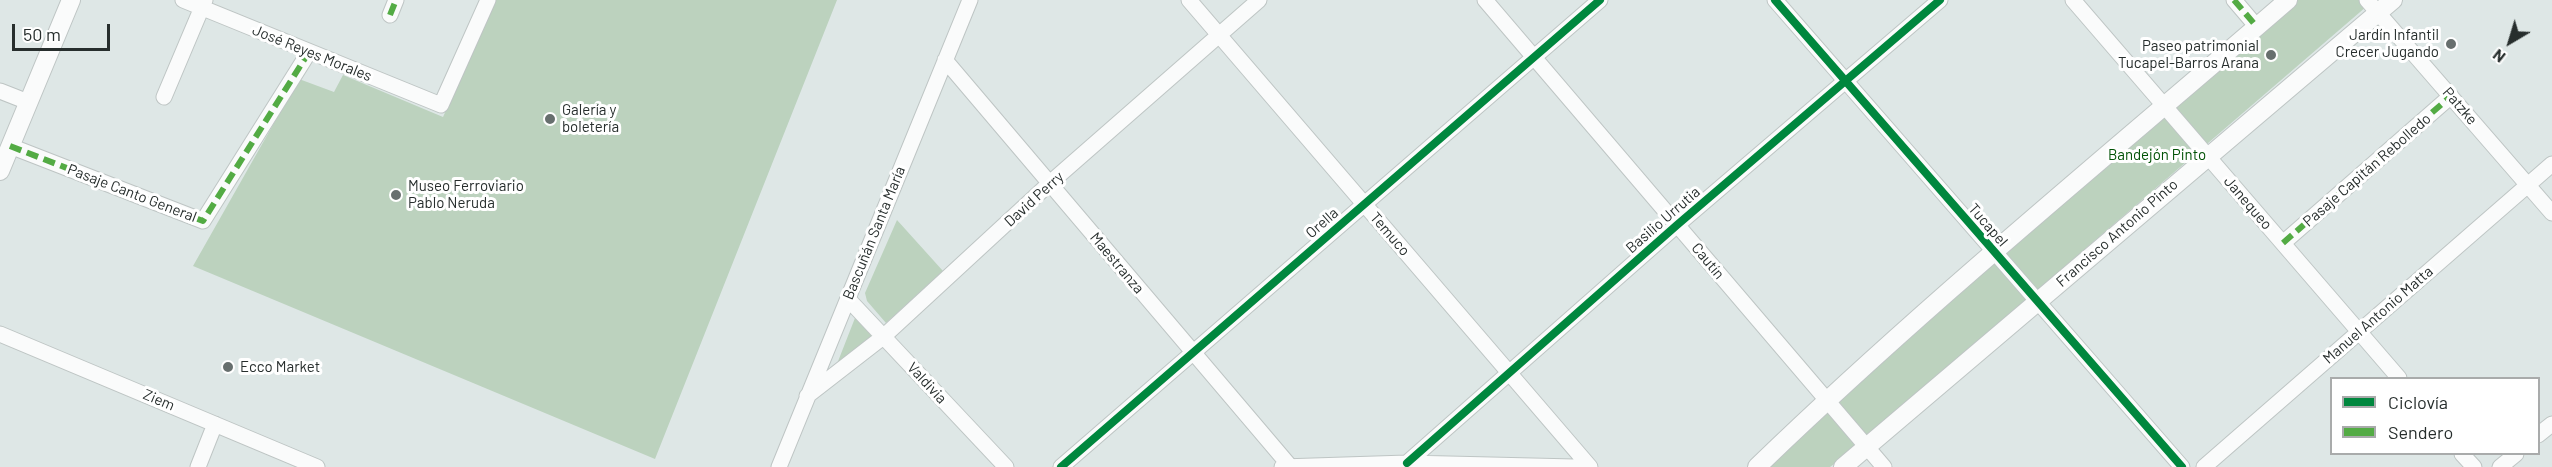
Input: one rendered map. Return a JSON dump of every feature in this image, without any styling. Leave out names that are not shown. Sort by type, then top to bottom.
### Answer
[{"type":"main road","points":[[0,171],[70,0]]},
{"type":"main road","points":[[1757,467],[1827,400],[1994,252],[2288,0]]},
{"type":"main road","name":"Francisco Antonio Pinto","points":[[1843,467],[2208,156],[2373,6],[2393,0]]},
{"type":"street","name":"José Reyes Morales","points":[[183,0],[203,4],[309,52],[441,105],[488,0]]},
{"type":"street","points":[[390,15],[396,0]]},
{"type":"street","name":"Bascuñán Santa María","points":[[779,467],[970,0]]},
{"type":"street","name":"Temuco","points":[[1189,0],[1590,467]]},
{"type":"street","name":"David Perry","points":[[807,396],[883,337],[1050,183],[1258,0]]},
{"type":"street","name":"Cautín","points":[[1485,0],[1884,467]]},
{"type":"street","name":"Orella","points":[[1061,467],[1600,0]]},
{"type":"street","name":"Tucapel","points":[[1775,0],[2182,467]]},
{"type":"street","name":"Basilio Urrutia","points":[[1407,463],[1677,225],[1940,0]]},
{"type":"street","name":"Janequeo","points":[[2073,0],[2398,377]]},
{"type":"street","points":[[2234,0],[2257,27]]},
{"type":"street","points":[[164,97],[203,4]]},
{"type":"street","name":"Patzke","points":[[2373,6],[2552,213]]},
{"type":"street","name":"Pasaje Canto General","points":[[10,146],[203,221],[309,52]]},
{"type":"street","name":"Maestranza","points":[[945,60],[1194,352],[1285,466]]},
{"type":"street","points":[[0,91],[28,102]]},
{"type":"street","name":"Pasaje Capitán Rebolledo","points":[[2283,243],[2451,96]]},
{"type":"street","name":"Manuel Antonio Matta","points":[[2204,467],[2552,164]]},
{"type":"street","name":"Valdivia","points":[[848,299],[1006,467]]},
{"type":"street","name":"Ziem","points":[[0,334],[317,467]]},
{"type":"street","points":[[198,467],[215,424]]},
{"type":"street","points":[[2540,433],[2552,424]]},
{"type":"street","points":[[2464,455],[2474,467]]},
{"type":"street","points":[[2500,467],[2514,455]]},
{"type":"street","points":[[1285,466],[1407,463],[1574,467]]},
{"type":"green space","points":[[496,0],[837,0],[655,459],[193,266],[299,79],[334,92],[343,75],[443,117]]},
{"type":"green space","name":"Bandejón Pinto","points":[[2296,0],[2374,0],[1846,455],[1830,467],[1767,467],[1813,421]]},
{"type":"green space","points":[[897,220],[943,271],[886,323],[867,301],[865,293]]},
{"type":"green space","points":[[855,318],[872,336],[835,369]]},
{"type":"marked path","points":[[390,15],[396,0]]},
{"type":"marked path","points":[[2234,0],[2257,27]]},
{"type":"marked path","points":[[10,146],[203,221],[309,52]]},
{"type":"marked path","points":[[2283,243],[2451,96]]},
{"type":"cycle path","points":[[1061,467],[1600,0]]},
{"type":"cycle path","points":[[1775,0],[2182,467]]},
{"type":"cycle path","points":[[1407,463],[1677,225],[1940,0]]},
{"type":"place","name":"Jardín Infantil Crecer Jugando","points":[[2451,44]]},
{"type":"place","name":"Paseo patrimonial Tucapel-Barros Arana","points":[[2271,55]]},
{"type":"place","name":"Galería y boletería","points":[[550,119]]},
{"type":"place","name":"Museo Ferroviario Pablo Neruda","points":[[396,195]]},
{"type":"place","name":"Ecco Market","points":[[228,367]]}]
